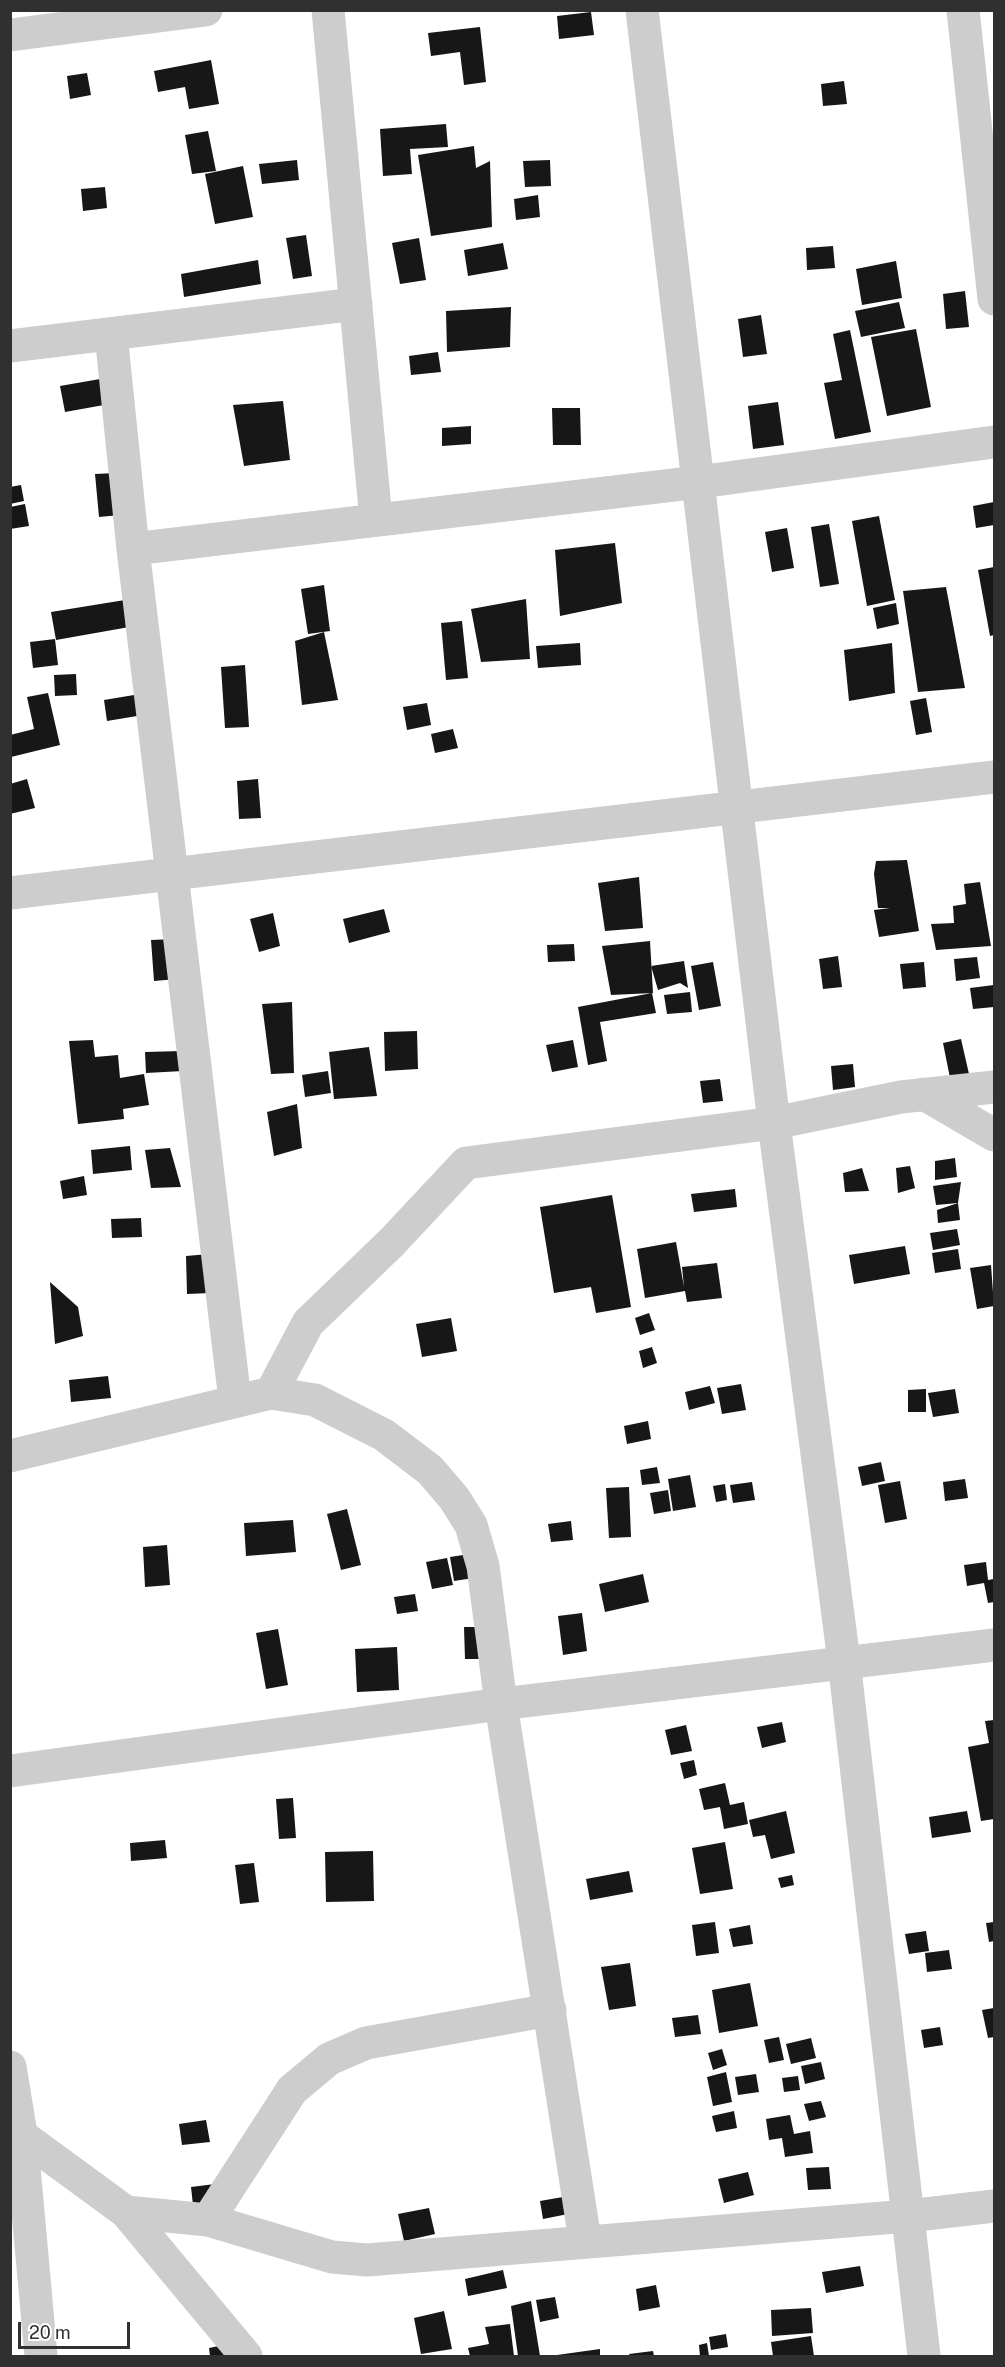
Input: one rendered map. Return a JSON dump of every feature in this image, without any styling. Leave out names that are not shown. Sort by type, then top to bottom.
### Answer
[{"type":"street","points":[[10,35],[42,21],[206,10]]},
{"type":"street","points":[[328,10],[376,520]]},
{"type":"street","points":[[642,10],[774,1123],[844,1661],[924,2356]]},
{"type":"street","points":[[963,10],[994,299]]},
{"type":"street","points":[[10,346],[356,304]]},
{"type":"street","points":[[111,334],[133,549],[235,1400]]},
{"type":"street","points":[[133,549],[699,482],[994,442]]},
{"type":"street","points":[[10,893],[994,777]]},
{"type":"street","points":[[271,1393],[308,1323],[392,1242],[466,1163],[774,1123],[924,1094],[994,1087]]},
{"type":"street","points":[[924,1094],[994,1135]]},
{"type":"street","points":[[10,1456],[271,1393],[315,1400],[384,1435],[430,1470],[454,1498],[471,1525],[483,1566],[501,1704],[585,2240]]},
{"type":"street","points":[[10,1771],[501,1704],[844,1661],[994,1645]]},
{"type":"street","points":[[208,2220],[292,2090],[329,2059],[366,2043],[550,2010]]},
{"type":"street","points":[[10,2067],[41,2356]]},
{"type":"street","points":[[16,2130],[126,2212],[246,2356]]},
{"type":"street","points":[[126,2212],[208,2220],[332,2257],[367,2260],[585,2240],[908,2216],[994,2206]]},
{"type":"building","points":[[591,12],[594,35],[559,39],[557,16]]},
{"type":"building","points":[[480,27],[486,82],[464,85],[460,52],[431,56],[428,33]]},
{"type":"building","points":[[211,60],[219,104],[189,109],[185,87],[158,92],[154,71]]},
{"type":"building","points":[[87,73],[91,95],[70,99],[67,76]]},
{"type":"building","points":[[844,81],[847,104],[823,106],[821,84]]},
{"type":"building","points":[[446,124],[448,147],[410,149],[412,174],[383,176],[380,129]]},
{"type":"building","points":[[208,131],[216,171],[192,174],[185,135]]},
{"type":"building","points":[[474,146],[476,168],[490,161],[492,227],[431,236],[418,155]]},
{"type":"building","points":[[297,160],[299,180],[262,184],[259,164]]},
{"type":"building","points":[[550,160],[551,186],[525,187],[523,161]]},
{"type":"building","points":[[243,166],[253,217],[215,224],[205,174]]},
{"type":"building","points":[[105,187],[107,208],[83,211],[81,189]]},
{"type":"building","points":[[538,195],[540,217],[516,220],[514,199]]},
{"type":"building","points":[[306,235],[312,276],[293,279],[286,238]]},
{"type":"building","points":[[419,238],[426,280],[400,284],[392,243]]},
{"type":"building","points":[[503,243],[508,269],[468,276],[464,250]]},
{"type":"building","points":[[833,246],[835,268],[807,270],[806,248]]},
{"type":"building","points":[[258,260],[261,284],[184,297],[181,274]]},
{"type":"building","points":[[896,261],[902,298],[862,305],[856,269]]},
{"type":"building","points":[[965,291],[969,327],[946,329],[943,294]]},
{"type":"building","points":[[899,302],[905,328],[861,337],[855,311]]},
{"type":"building","points":[[511,307],[510,347],[447,352],[446,311]]},
{"type":"building","points":[[761,315],[767,354],[743,357],[738,319]]},
{"type":"building","points":[[916,329],[931,407],[887,416],[871,337]]},
{"type":"building","points":[[850,330],[871,432],[835,439],[824,383],[842,380],[833,334]]},
{"type":"building","points":[[438,352],[441,372],[411,375],[409,356]]},
{"type":"building","points":[[100,379],[104,405],[65,412],[60,386]]},
{"type":"building","points":[[283,401],[290,460],[244,466],[233,405]]},
{"type":"building","points":[[778,402],[784,445],[753,449],[748,406]]},
{"type":"building","points":[[552,408],[580,408],[581,445],[553,445]]},
{"type":"building","points":[[471,426],[471,444],[442,446],[442,428]]},
{"type":"building","points":[[116,473],[120,515],[99,517],[95,474]]},
{"type":"building","points":[[21,485],[24,501],[10,504],[10,487]]},
{"type":"building","points":[[994,502],[994,525],[976,528],[973,506]]},
{"type":"building","points":[[25,504],[29,526],[10,529],[10,507]]},
{"type":"building","points":[[879,516],[895,600],[867,606],[852,521]]},
{"type":"building","points":[[829,524],[839,584],[820,587],[811,527]]},
{"type":"building","points":[[787,528],[794,568],[772,572],[765,532]]},
{"type":"building","points":[[615,543],[622,603],[560,616],[555,550]]},
{"type":"building","points":[[994,567],[994,635],[990,636],[978,570]]},
{"type":"building","points":[[324,585],[330,631],[308,634],[301,589]]},
{"type":"building","points":[[946,587],[965,688],[918,692],[903,591]]},
{"type":"building","points":[[131,599],[135,626],[56,640],[51,612]]},
{"type":"building","points":[[526,599],[530,659],[481,662],[471,609]]},
{"type":"building","points":[[896,603],[899,624],[877,629],[873,608]]},
{"type":"building","points":[[462,621],[468,678],[446,680],[441,623]]},
{"type":"building","points":[[324,632],[338,700],[302,705],[295,641]]},
{"type":"building","points":[[55,639],[58,665],[33,668],[30,642]]},
{"type":"building","points":[[580,643],[581,665],[538,668],[536,646]]},
{"type":"building","points":[[892,643],[895,693],[849,701],[844,650]]},
{"type":"building","points":[[245,665],[249,727],[225,728],[221,667]]},
{"type":"building","points":[[76,674],[77,695],[55,696],[54,675]]},
{"type":"building","points":[[48,693],[60,745],[11,757],[10,735],[34,729],[27,697]]},
{"type":"building","points":[[140,694],[143,715],[107,721],[104,700]]},
{"type":"building","points":[[926,698],[932,732],[916,735],[910,701]]},
{"type":"building","points":[[427,703],[431,725],[407,730],[403,707]]},
{"type":"building","points":[[453,729],[458,748],[435,753],[431,734]]},
{"type":"building","points":[[27,779],[35,808],[10,814],[10,784]]},
{"type":"building","points":[[258,779],[261,818],[239,819],[237,781]]},
{"type":"building","points":[[907,860],[919,931],[879,937],[874,910],[890,908],[878,908],[874,874],[876,861]]},
{"type":"building","points":[[639,877],[643,928],[605,931],[598,883]]},
{"type":"building","points":[[980,882],[991,946],[936,950],[931,924],[954,923],[953,906],[966,904],[964,884]]},
{"type":"building","points":[[384,909],[390,932],[349,943],[343,919]]},
{"type":"building","points":[[273,913],[280,946],[259,952],[250,919]]},
{"type":"building","points":[[174,939],[177,979],[154,981],[151,940]]},
{"type":"building","points":[[650,941],[653,993],[611,995],[602,946]]},
{"type":"building","points":[[574,944],[575,961],[548,962],[547,945]]},
{"type":"building","points":[[838,956],[842,987],[823,989],[819,959]]},
{"type":"building","points":[[977,957],[980,978],[956,981],[954,959]]},
{"type":"building","points":[[684,961],[688,988],[680,983],[658,990],[651,966]]},
{"type":"building","points":[[713,962],[721,1006],[699,1010],[691,966]]},
{"type":"building","points":[[924,962],[926,987],[903,989],[900,964]]},
{"type":"building","points":[[994,985],[994,1007],[973,1009],[970,988]]},
{"type":"building","points":[[690,992],[692,1012],[667,1014],[664,995]]},
{"type":"building","points":[[652,993],[656,1013],[600,1022],[607,1061],[588,1065],[578,1007]]},
{"type":"building","points":[[292,1002],[294,1073],[271,1074],[262,1004]]},
{"type":"building","points":[[417,1031],[418,1069],[385,1071],[384,1032]]},
{"type":"building","points":[[961,1039],[969,1074],[950,1078],[943,1043]]},
{"type":"building","points":[[93,1040],[95,1057],[118,1055],[120,1078],[144,1074],[149,1105],[123,1109],[124,1119],[78,1124],[69,1041]]},
{"type":"building","points":[[573,1040],[578,1067],[552,1072],[546,1045]]},
{"type":"building","points":[[369,1047],[377,1096],[334,1099],[329,1052]]},
{"type":"building","points":[[182,1051],[183,1071],[146,1073],[145,1052]]},
{"type":"building","points":[[853,1064],[855,1087],[833,1090],[831,1066]]},
{"type":"building","points":[[328,1071],[331,1093],[305,1097],[302,1075]]},
{"type":"building","points":[[720,1079],[723,1101],[703,1103],[700,1081]]},
{"type":"building","points":[[297,1104],[302,1148],[274,1156],[267,1112]]},
{"type":"building","points":[[130,1146],[132,1170],[93,1174],[91,1150]]},
{"type":"building","points":[[170,1148],[181,1187],[151,1188],[145,1150]]},
{"type":"building","points":[[955,1158],[957,1177],[935,1180],[935,1161]]},
{"type":"building","points":[[910,1166],[915,1188],[898,1193],[896,1168]]},
{"type":"building","points":[[862,1168],[869,1191],[845,1192],[843,1173]]},
{"type":"building","points":[[84,1176],[87,1195],[63,1199],[60,1181]]},
{"type":"building","points":[[961,1182],[958,1203],[936,1205],[933,1186]]},
{"type":"building","points":[[735,1189],[737,1207],[694,1212],[691,1194]]},
{"type":"building","points":[[612,1195],[631,1307],[596,1313],[591,1287],[554,1293],[540,1207]]},
{"type":"building","points":[[958,1203],[960,1220],[938,1223],[937,1210]]},
{"type":"building","points":[[141,1218],[142,1237],[112,1238],[111,1219]]},
{"type":"building","points":[[957,1229],[960,1245],[933,1250],[930,1233]]},
{"type":"building","points":[[676,1242],[684,1287],[682,1267],[717,1263],[722,1298],[687,1302],[685,1291],[645,1298],[637,1249]]},
{"type":"building","points":[[905,1246],[910,1274],[854,1284],[849,1255]]},
{"type":"building","points":[[958,1249],[961,1269],[935,1273],[932,1253]]},
{"type":"building","points":[[209,1254],[211,1293],[187,1294],[186,1256]]},
{"type":"building","points":[[991,1265],[994,1306],[977,1309],[970,1268]]},
{"type":"building","points":[[50,1282],[78,1307],[83,1336],[55,1344]]},
{"type":"building","points":[[649,1313],[655,1330],[640,1335],[635,1318]]},
{"type":"building","points":[[451,1318],[457,1351],[422,1357],[416,1324]]},
{"type":"building","points":[[652,1347],[657,1363],[643,1368],[639,1351]]},
{"type":"building","points":[[108,1376],[111,1398],[71,1402],[69,1380]]},
{"type":"building","points":[[741,1384],[746,1410],[722,1414],[717,1388]]},
{"type":"building","points":[[710,1386],[715,1403],[689,1410],[685,1392]]},
{"type":"building","points":[[926,1389],[926,1412],[908,1412],[908,1390]]},
{"type":"building","points":[[955,1389],[959,1413],[933,1417],[928,1393]]},
{"type":"building","points":[[648,1421],[651,1439],[627,1444],[624,1426]]},
{"type":"building","points":[[881,1462],[885,1481],[862,1486],[858,1467]]},
{"type":"building","points":[[657,1467],[660,1483],[642,1485],[640,1470]]},
{"type":"building","points":[[690,1475],[696,1507],[673,1511],[668,1479]]},
{"type":"building","points":[[965,1479],[968,1498],[945,1501],[943,1482]]},
{"type":"building","points":[[900,1481],[907,1519],[885,1523],[878,1485]]},
{"type":"building","points":[[752,1482],[755,1500],[733,1503],[730,1485]]},
{"type":"building","points":[[725,1484],[727,1500],[716,1502],[713,1486]]},
{"type":"building","points":[[629,1487],[631,1537],[609,1538],[606,1488]]},
{"type":"building","points":[[668,1490],[671,1511],[654,1514],[650,1493]]},
{"type":"building","points":[[347,1509],[361,1565],[341,1570],[327,1514]]},
{"type":"building","points":[[293,1520],[296,1552],[246,1556],[244,1523]]},
{"type":"building","points":[[571,1521],[573,1540],[551,1542],[548,1524]]},
{"type":"building","points":[[167,1545],[170,1585],[145,1587],[143,1547]]},
{"type":"building","points":[[476,1553],[480,1577],[454,1581],[450,1557]]},
{"type":"building","points":[[447,1558],[453,1585],[432,1589],[426,1562]]},
{"type":"building","points":[[986,1562],[988,1580],[994,1579],[994,1602],[988,1603],[984,1583],[967,1586],[964,1565]]},
{"type":"building","points":[[643,1574],[649,1602],[605,1612],[599,1584]]},
{"type":"building","points":[[415,1594],[418,1611],[397,1614],[394,1597]]},
{"type":"building","points":[[582,1613],[587,1651],[563,1655],[558,1616]]},
{"type":"building","points":[[464,1627],[484,1627],[485,1659],[465,1659]]},
{"type":"building","points":[[278,1629],[288,1685],[266,1689],[256,1633]]},
{"type":"building","points":[[397,1647],[399,1690],[357,1692],[355,1649]]},
{"type":"building","points":[[994,1720],[994,1819],[981,1821],[968,1747],[989,1743],[985,1721]]},
{"type":"building","points":[[782,1722],[786,1742],[762,1748],[757,1727]]},
{"type":"building","points":[[686,1725],[692,1751],[671,1755],[665,1730]]},
{"type":"building","points":[[694,1760],[697,1775],[684,1779],[680,1763]]},
{"type":"building","points":[[725,1783],[730,1805],[744,1802],[748,1824],[724,1829],[720,1807],[704,1810],[699,1789]]},
{"type":"building","points":[[293,1798],[296,1838],[279,1839],[276,1799]]},
{"type":"building","points":[[786,1811],[795,1853],[771,1859],[765,1835],[753,1837],[749,1820]]},
{"type":"building","points":[[967,1811],[971,1832],[932,1838],[929,1817]]},
{"type":"building","points":[[165,1840],[167,1858],[131,1861],[130,1843]]},
{"type":"building","points":[[725,1842],[733,1889],[700,1894],[692,1848]]},
{"type":"building","points":[[373,1851],[374,1901],[326,1902],[325,1852]]},
{"type":"building","points":[[254,1863],[259,1902],[240,1904],[235,1865]]},
{"type":"building","points":[[629,1871],[633,1892],[590,1900],[586,1879]]},
{"type":"building","points":[[792,1875],[794,1885],[781,1888],[778,1878]]},
{"type":"building","points":[[715,1922],[719,1953],[696,1956],[692,1925]]},
{"type":"building","points":[[994,1922],[994,1941],[989,1942],[986,1923]]},
{"type":"building","points":[[750,1925],[753,1944],[733,1947],[729,1929]]},
{"type":"building","points":[[926,1931],[929,1951],[909,1954],[905,1934]]},
{"type":"building","points":[[949,1950],[952,1969],[927,1972],[925,1953]]},
{"type":"building","points":[[630,1963],[636,2006],[609,2010],[601,1967]]},
{"type":"building","points":[[750,1983],[758,2026],[719,2033],[712,1990]]},
{"type":"building","points":[[994,2008],[994,2037],[988,2038],[982,2010]]},
{"type":"building","points":[[698,2015],[701,2034],[675,2037],[672,2018]]},
{"type":"building","points":[[940,2027],[943,2045],[924,2048],[921,2030]]},
{"type":"building","points":[[779,2037],[784,2060],[769,2063],[764,2040]]},
{"type":"building","points":[[811,2038],[816,2058],[791,2064],[786,2044]]},
{"type":"building","points":[[722,2049],[727,2065],[713,2070],[708,2053]]},
{"type":"building","points":[[821,2062],[825,2079],[805,2084],[801,2066]]},
{"type":"building","points":[[726,2072],[732,2102],[713,2106],[707,2077]]},
{"type":"building","points":[[756,2074],[759,2092],[738,2095],[735,2077]]},
{"type":"building","points":[[798,2076],[800,2090],[784,2092],[782,2078]]},
{"type":"building","points":[[821,2101],[826,2117],[809,2121],[804,2104]]},
{"type":"building","points":[[734,2111],[737,2128],[716,2132],[712,2116]]},
{"type":"building","points":[[790,2115],[794,2134],[810,2131],[813,2153],[785,2157],[782,2138],[769,2140],[766,2119]]},
{"type":"building","points":[[206,2120],[210,2142],[182,2145],[179,2124]]},
{"type":"building","points":[[829,2167],[831,2189],[808,2190],[806,2168]]},
{"type":"building","points":[[748,2172],[754,2195],[724,2203],[718,2179]]},
{"type":"building","points":[[215,2184],[196,2233],[191,2187]]},
{"type":"building","points":[[580,2194],[583,2211],[543,2219],[540,2201]]},
{"type":"building","points":[[429,2208],[435,2234],[404,2241],[398,2214]]},
{"type":"building","points":[[860,2266],[864,2286],[826,2293],[822,2272]]},
{"type":"building","points":[[503,2270],[507,2288],[468,2296],[465,2279]]},
{"type":"building","points":[[656,2285],[660,2307],[639,2311],[636,2289]]},
{"type":"building","points":[[555,2297],[559,2318],[540,2322],[536,2300]]},
{"type":"building","points":[[531,2301],[540,2356],[518,2356],[511,2306]]},
{"type":"building","points":[[811,2308],[813,2333],[772,2336],[771,2310]]},
{"type":"building","points":[[444,2311],[452,2349],[421,2354],[414,2318]]},
{"type":"building","points":[[510,2324],[514,2356],[470,2356],[468,2348],[489,2344],[485,2327]]},
{"type":"building","points":[[726,2334],[728,2347],[711,2350],[709,2337]]},
{"type":"building","points":[[811,2336],[814,2356],[773,2356],[771,2342]]},
{"type":"building","points":[[233,2343],[236,2356],[210,2356],[209,2348]]},
{"type":"building","points":[[707,2343],[709,2356],[700,2356],[699,2345]]},
{"type":"building","points":[[600,2349],[600,2356],[557,2355]]},
{"type":"building","points":[[653,2351],[654,2356],[630,2356],[629,2354]]}]
